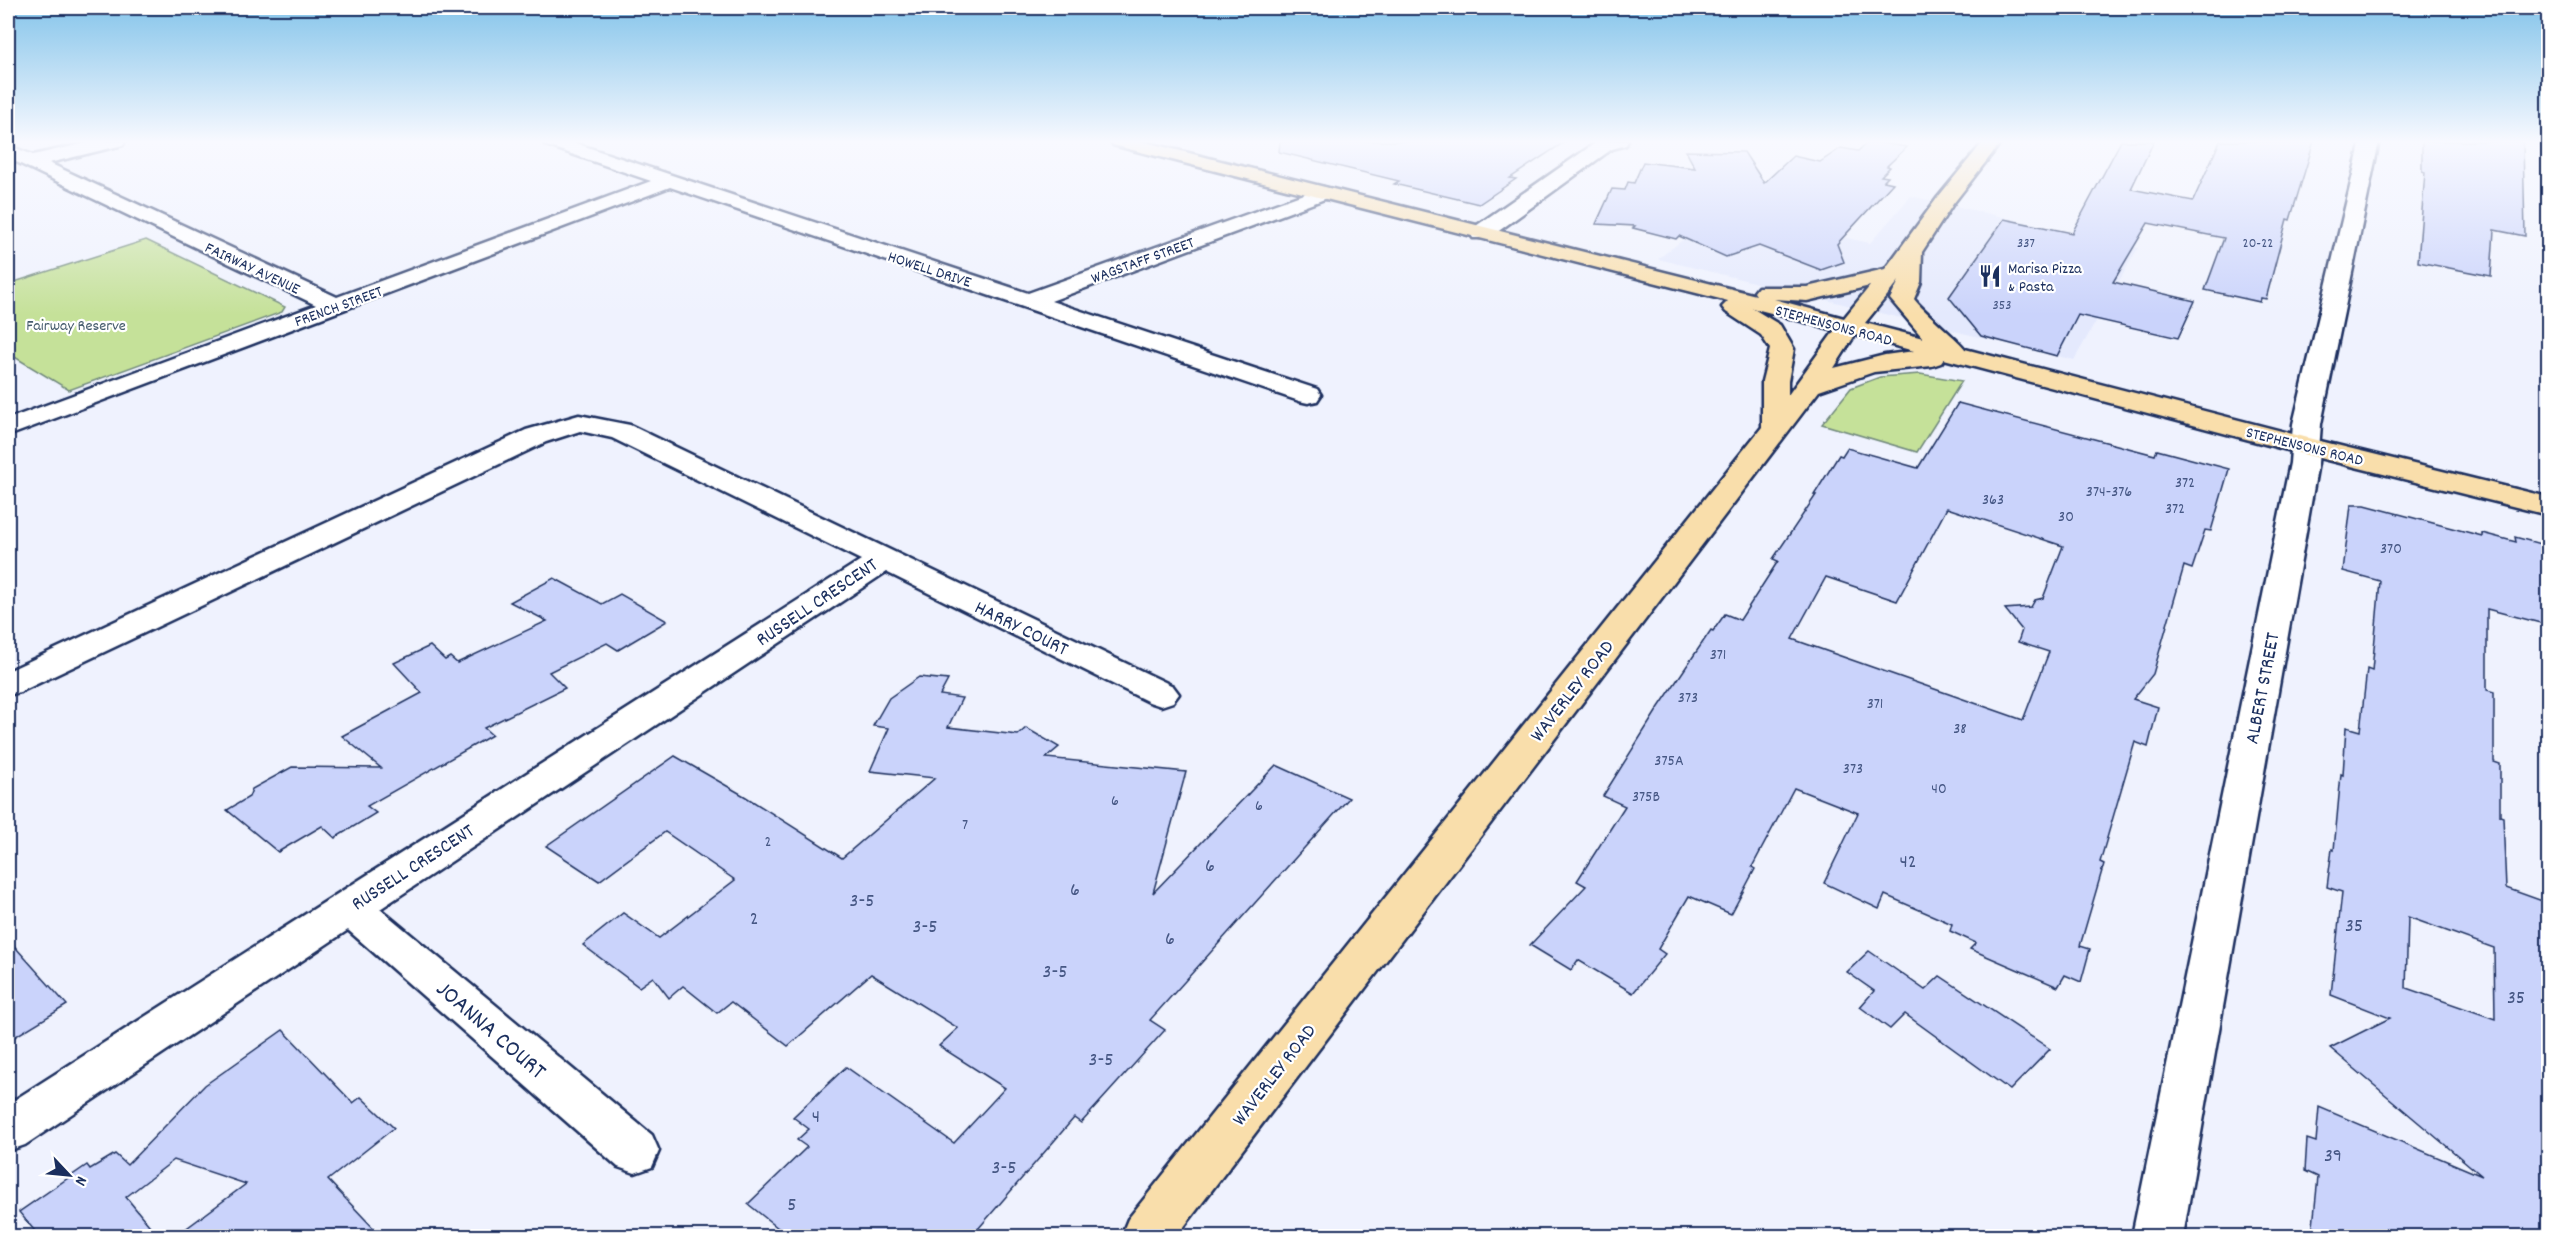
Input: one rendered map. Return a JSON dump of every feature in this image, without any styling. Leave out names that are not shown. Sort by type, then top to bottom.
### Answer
[{"type":"main road","name":"STEPHENSONS ROAD","points":[[1350,199],[1696,286],[1848,328],[2305,446],[2548,506]]},
{"type":"main road","name":"WAVERLEY ROAD","points":[[1146,1236],[1810,385],[1848,328],[1911,252],[1947,199]]},
{"type":"main road","points":[[1911,252],[1910,282],[1902,299],[1917,321],[1934,336],[1970,358]]},
{"type":"main road","points":[[1696,286],[1807,294],[1890,275]]},
{"type":"main road","points":[[1696,286],[1750,315],[1771,330],[1782,349],[1775,381],[1776,428]]},
{"type":"main road","points":[[1810,385],[1857,368],[1913,358],[1970,358]]},
{"type":"street","name":"FAIRWAY AVENUE","points":[[109,199],[336,305]]},
{"type":"street","name":"FRENCH STREET","points":[[8,428],[620,199]]},
{"type":"street","name":"HOWELL DRIVE","points":[[722,199],[1308,395]]},
{"type":"street","name":"WAGSTAFF STREET","points":[[1028,301],[1304,199]]},
{"type":"street","points":[[1480,233],[1529,199]]},
{"type":"street","name":"ALBERT STREET","points":[[2157,1236],[2305,446],[2307,424],[2357,199]]},
{"type":"street","name":"RUSSELL CRESCENT","points":[[8,684],[536,436],[579,423],[620,431],[884,559]]},
{"type":"street","name":"RUSSELL CRESCENT","points":[[8,1130],[884,559]]},
{"type":"street","name":"HARRY COURT","points":[[884,559],[1161,694]]},
{"type":"street","name":"JOANNA COURT","points":[[349,907],[635,1151]]},
{"type":"shaded area","points":[[1908,199],[1924,199],[2138,248],[2074,360],[1658,259],[1720,211],[1870,243]]},
{"type":"green space","name":"Fairway Reserve","points":[[146,240],[285,307],[282,312],[69,390],[8,353],[8,284]]},
{"type":"green space","points":[[1920,374],[1962,381],[1917,452],[1822,424],[1851,388],[1880,377]]},
{"type":"building","points":[[1458,199],[1486,199],[1479,204]]},
{"type":"building","points":[[1607,199],[1878,199],[1837,244],[1844,262],[1821,270],[1759,246],[1726,257],[1679,236],[1676,239],[1633,228],[1635,226],[1596,224]]},
{"type":"building","points":[[2090,199],[2193,201],[2194,199],[2296,199],[2290,220],[2287,219],[2266,299],[2261,298],[2260,302],[2205,290],[2224,238],[2148,223],[2113,282],[2195,301],[2178,338],[2078,315],[2057,356],[1981,336],[1949,297],[2004,219],[2072,233]]},
{"type":"building","points":[[2423,199],[2524,199],[2525,236],[2494,230],[2491,276],[2418,262]]},
{"type":"building","points":[[1958,403],[2155,455],[2157,450],[2229,469],[2211,531],[2205,530],[2192,569],[2184,566],[2153,674],[2133,699],[2158,707],[2148,747],[2135,742],[2100,862],[2104,864],[2080,946],[2090,949],[2081,982],[2065,975],[2058,987],[1970,949],[1976,943],[1950,931],[1952,924],[1885,895],[1879,909],[1824,883],[1858,813],[1794,788],[1752,867],[1755,869],[1731,914],[1689,896],[1658,949],[1665,954],[1633,993],[1578,960],[1571,970],[1530,945],[1586,886],[1577,881],[1625,806],[1603,796],[1659,707],[1711,630],[1713,631],[1725,614],[1740,620],[1778,561],[1773,559],[1816,495],[1814,495],[1839,455],[1842,456],[1847,448],[1918,468]],"holes":[[[1947,508],[2063,546],[2043,598],[2035,600],[2031,607],[2005,609],[2022,630],[2018,642],[2049,652],[2023,720],[1792,639],[1826,577],[1897,601]]]},
{"type":"building","points":[[2351,505],[2365,505],[2482,536],[2482,533],[2516,542],[2515,537],[2548,546],[2548,625],[2487,609],[2487,690],[2494,692],[2494,762],[2500,764],[2500,816],[2503,817],[2506,888],[2548,903],[2548,1236],[2312,1236],[2318,1177],[2305,1171],[2307,1139],[2316,1142],[2319,1107],[2482,1176],[2330,1048],[2390,1018],[2331,995],[2342,892],[2327,887],[2332,849],[2334,850],[2341,774],[2343,775],[2346,727],[2360,731],[2367,669],[2372,671],[2380,581],[2343,571]],"holes":[[[2408,917],[2494,948],[2495,1019],[2406,988]]]},
{"type":"building","points":[[554,578],[602,604],[620,594],[667,621],[618,650],[607,643],[549,672],[565,688],[484,728],[492,735],[367,806],[376,813],[335,838],[322,826],[278,852],[227,810],[249,797],[252,789],[292,767],[381,768],[342,736],[422,693],[394,663],[430,646],[445,660],[450,657],[457,663],[547,621],[510,602]]},
{"type":"building","points":[[919,677],[948,680],[940,695],[962,698],[948,727],[1018,735],[1026,728],[1059,747],[1046,758],[1186,772],[1153,893],[1276,765],[1349,798],[1150,1020],[1165,1030],[1081,1123],[1074,1118],[972,1236],[788,1236],[748,1204],[807,1147],[797,1140],[809,1129],[793,1117],[846,1067],[954,1143],[1005,1088],[939,1046],[958,1028],[871,974],[788,1046],[731,1002],[717,1013],[683,986],[669,998],[653,977],[639,987],[583,945],[623,913],[659,938],[735,880],[665,832],[599,881],[546,846],[675,756],[746,797],[842,858],[935,778],[870,771],[889,728],[873,726],[889,698]]},
{"type":"building","points":[[8,939],[67,1005],[8,1041]]},
{"type":"building","points":[[1869,951],[1925,990],[1940,976],[2050,1049],[2010,1090],[1905,1014],[1890,1029],[1860,1007],[1874,991],[1847,972]]},
{"type":"building","points":[[283,1030],[353,1103],[361,1097],[394,1128],[328,1180],[381,1236],[176,1236],[246,1184],[174,1160],[126,1197],[158,1236],[39,1236],[19,1212],[87,1165],[90,1169],[115,1154],[127,1165],[205,1085]]},
{"type":"place","name":"Marisa Pizza & Pasta","points":[[1990,276]]}]
